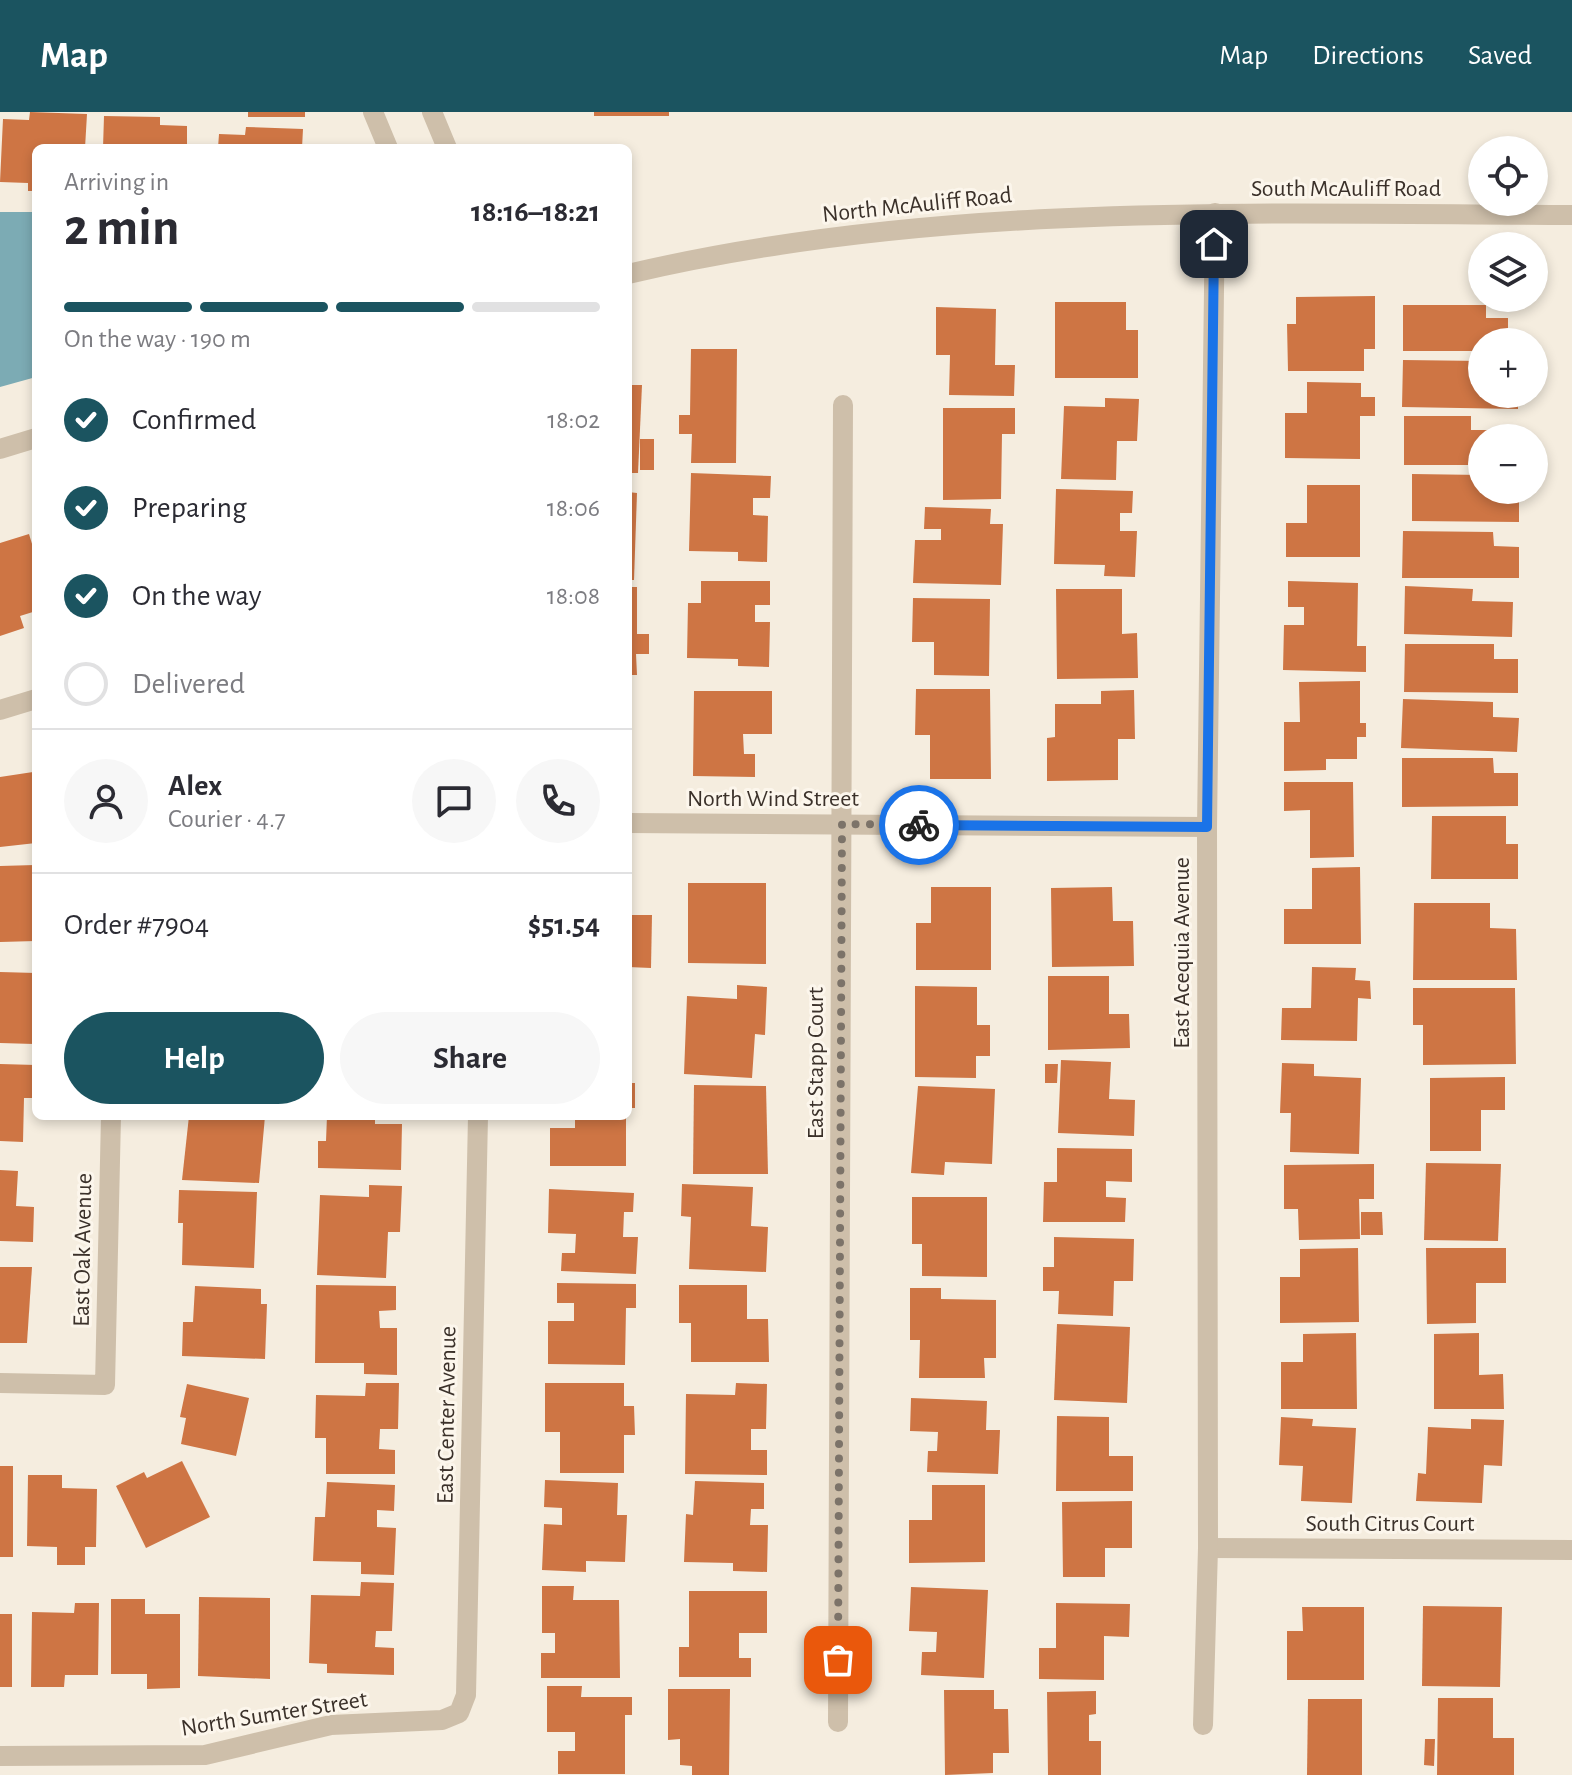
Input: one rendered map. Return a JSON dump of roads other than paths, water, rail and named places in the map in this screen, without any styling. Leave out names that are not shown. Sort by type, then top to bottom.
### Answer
[{"type":"street","points":[[373,112],[386,144]]},
{"type":"street","points":[[432,112],[445,144]]},
{"type":"street","name":"South McAuliff Road","points":[[1215,213],[1572,215]]},
{"type":"street","name":"North McAuliff Road","points":[[632,273],[718,253],[893,229],[1072,216],[1215,213]]},
{"type":"street","name":"East Acequia Avenue","points":[[1203,1725],[1208,1548],[1207,827],[1215,213]]},
{"type":"street","name":"East Stapp Court","points":[[838,1722],[843,405]]},
{"type":"street","points":[[0,449],[32,439]]},
{"type":"street","points":[[0,710],[32,700]]},
{"type":"street","name":"North Wind Street","points":[[632,823],[1207,827]]},
{"type":"street","name":"East Oak Avenue","points":[[0,1383],[105,1385],[111,1120]]},
{"type":"street","name":"East Center Avenue","points":[[459,1713],[466,1695],[478,1120]]},
{"type":"street","name":"South Citrus Court","points":[[1208,1548],[1572,1550]]},
{"type":"street","name":"North Sumter Street","points":[[0,1756],[205,1755],[331,1725],[442,1720],[459,1713]]},
{"type":"water","points":[[0,212],[32,212],[32,378],[0,387]]}]
